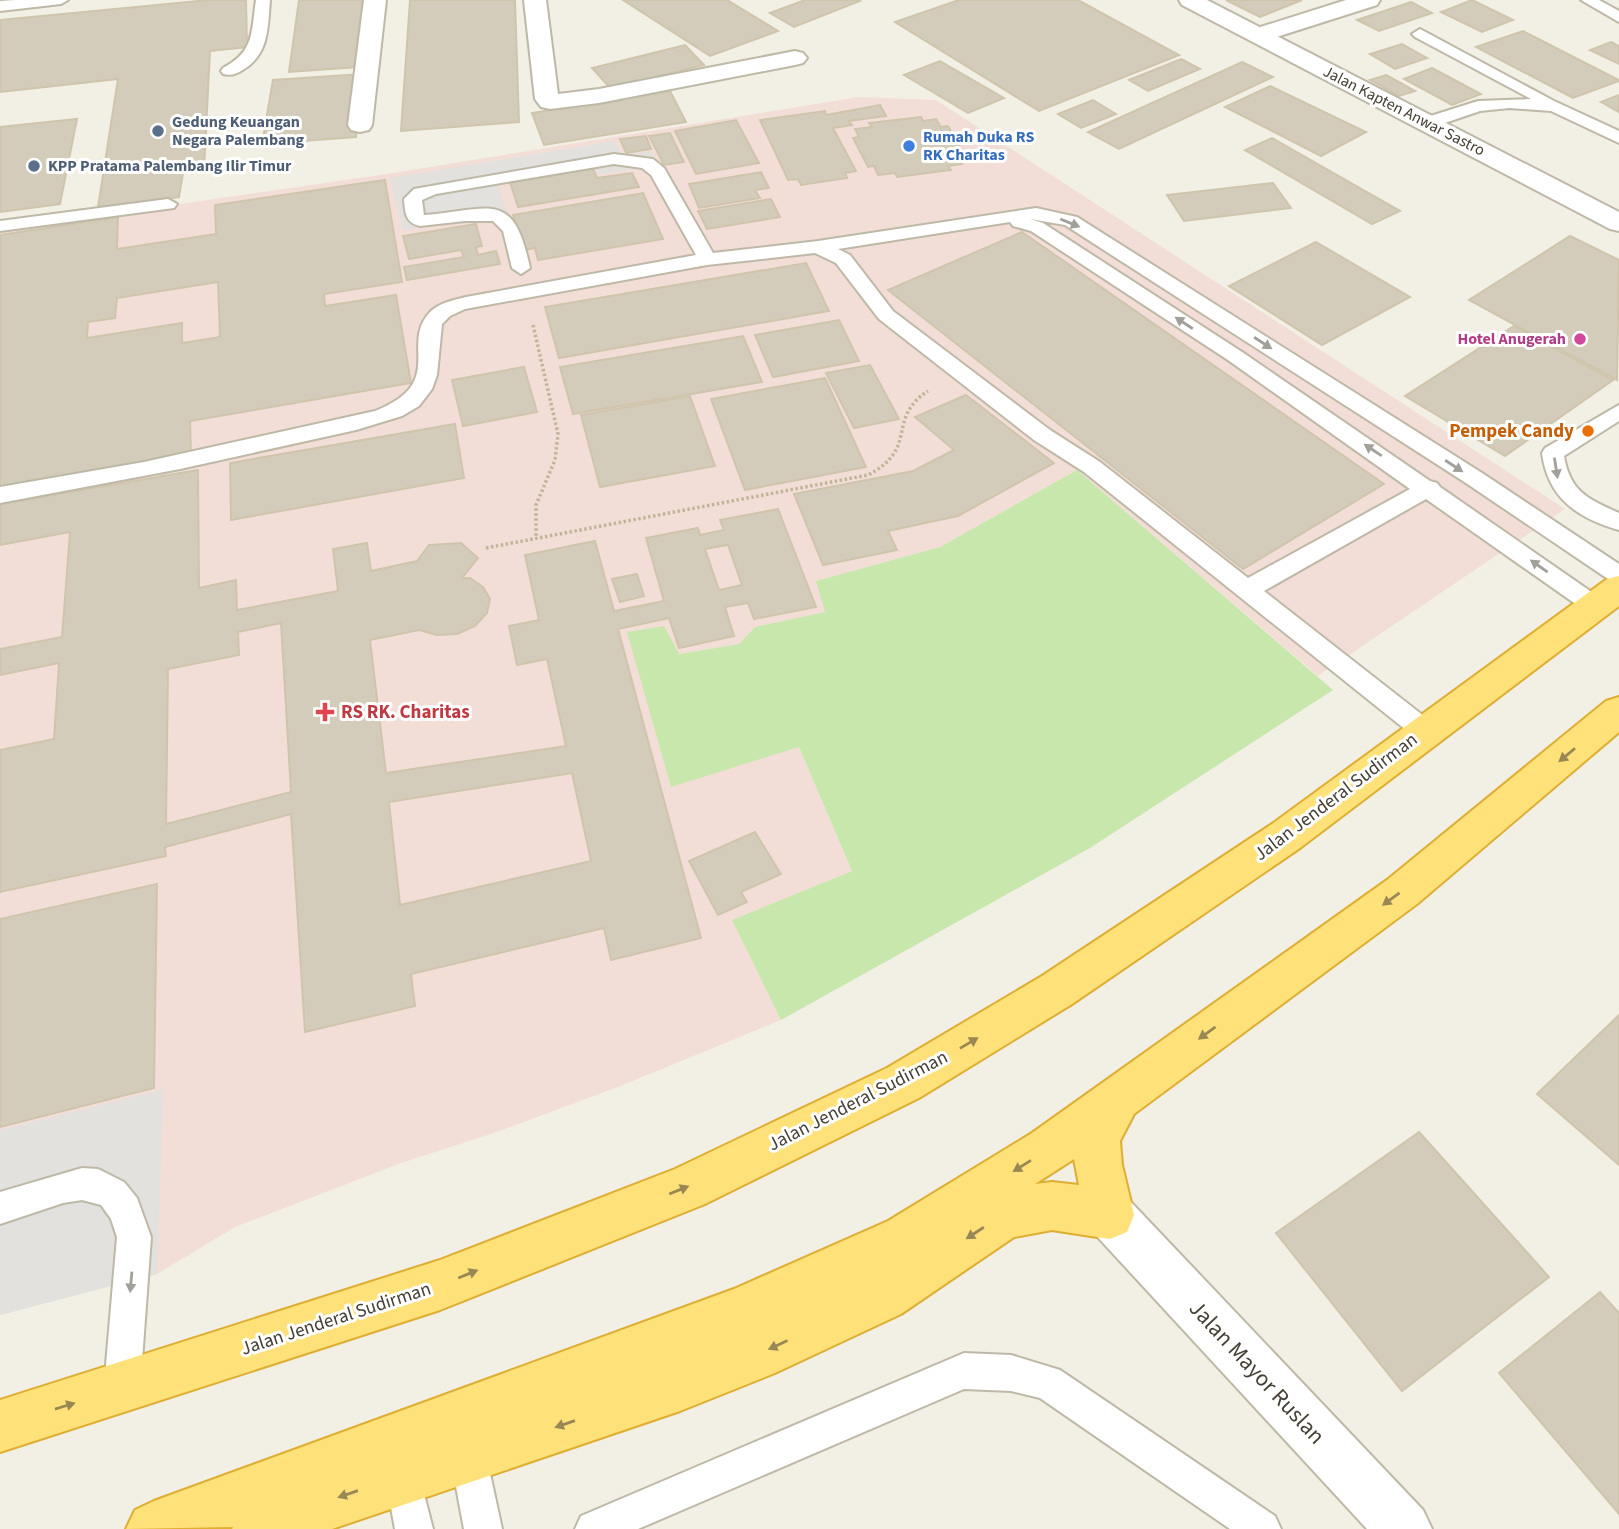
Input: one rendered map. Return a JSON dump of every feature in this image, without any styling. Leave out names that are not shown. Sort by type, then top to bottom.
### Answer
[{"type":"highway","name":"Jalan Jenderal Sudirman","points":[[0,1426],[440,1285],[688,1187],[903,1083],[1057,990],[1252,859],[1611,590]]},
{"type":"highway","points":[[154,1529],[741,1312],[905,1238],[1049,1149],[1402,892],[1619,711]]},
{"type":"highway","points":[[260,1529],[342,1496],[682,1384],[766,1350],[886,1294],[957,1244],[1012,1211],[1053,1206],[1110,1215],[1098,1165],[1097,1138],[1118,1099]]},
{"type":"street","points":[[360,125],[375,0]]},
{"type":"street","points":[[393,37],[397,0]]},
{"type":"street","points":[[535,0],[547,99],[550,102],[599,96],[795,58]]},
{"type":"street","name":"Jalan Kapten Anwar Sastro","points":[[1189,0],[1619,223]]},
{"type":"street","points":[[1259,35],[1334,4],[1368,0]]},
{"type":"street","name":"Jalan Mayor Ruslan","points":[[1110,1215],[1404,1529]]},
{"type":"lane","points":[[0,6],[61,0]]},
{"type":"lane","points":[[229,71],[247,63],[256,49],[263,0]]},
{"type":"lane","points":[[1588,0],[1619,17]]},
{"type":"lane","points":[[1420,34],[1619,138]]},
{"type":"lane","points":[[1427,122],[1478,106],[1509,103],[1554,106]]},
{"type":"lane","points":[[521,268],[508,223],[501,217],[475,215],[420,221],[415,217],[413,199],[420,193],[447,186],[614,159],[640,161],[658,172],[707,260]]},
{"type":"lane","points":[[0,226],[168,204]]},
{"type":"lane","points":[[0,495],[60,486],[236,449],[396,411],[423,389],[431,359],[432,324],[436,316],[466,303],[707,260],[818,247],[1036,213],[1071,221],[1474,478],[1611,590]]},
{"type":"lane","points":[[1004,218],[1037,227],[1235,356],[1429,488],[1611,590]]},
{"type":"lane","points":[[818,247],[843,259],[886,315],[1042,435],[1092,467],[1425,731]]},
{"type":"lane","points":[[1619,412],[1553,453],[1558,481],[1567,495],[1619,522]]},
{"type":"lane","points":[[1246,590],[1429,488]]},
{"type":"lane","points":[[0,1208],[67,1186],[97,1182],[115,1193],[129,1214],[134,1237],[122,1388]]},
{"type":"lane","points":[[594,1529],[964,1371],[1011,1373],[1048,1382],[1262,1529]]},
{"type":"lane","points":[[468,1455],[483,1529]]},
{"type":"lane","points":[[403,1476],[414,1529]]},
{"type":"path","points":[[526,292],[558,434],[555,460],[536,505],[536,538]]},
{"type":"path","points":[[486,548],[868,475],[891,462],[900,445],[904,411],[912,399],[934,388]]},
{"type":"shaded area","name":"RS RK. Charitas","points":[[859,97],[936,100],[1565,509],[1318,676],[1077,470],[940,547],[817,581],[826,612],[755,627],[739,644],[678,654],[627,632],[799,747],[852,871],[733,920],[781,1020],[618,1087],[491,1134],[401,1163],[235,1227],[157,1274],[0,1315],[0,230],[387,174]]},
{"type":"shaded area","points":[[615,141],[622,156],[651,151],[658,165],[598,175],[593,165],[497,181],[507,212],[403,230],[390,178]]},
{"type":"shaded area","points":[[164,1089],[157,1274],[0,1315],[0,1130]]},
{"type":"green space","points":[[1077,470],[1333,690],[1090,848],[781,1020],[732,920],[852,871],[799,747],[671,787],[627,632],[664,626],[679,654],[739,644],[755,627],[825,612],[816,581],[940,547]]},
{"type":"building","name":"Gedung Keuangan Negara Palembang","points":[[209,0],[246,0],[247,47],[210,51],[204,170],[183,173],[179,197],[98,207],[118,79],[0,92],[0,20]]},
{"type":"building","points":[[299,0],[363,0],[358,67],[289,72]]},
{"type":"building","points":[[410,0],[515,0],[519,122],[401,131]]},
{"type":"building","points":[[623,0],[727,0],[778,31],[710,56]]},
{"type":"building","points":[[805,0],[860,1],[794,27],[770,13]]},
{"type":"building","points":[[959,0],[1078,0],[1179,55],[1039,111],[895,22]]},
{"type":"building","points":[[1226,0],[1302,0],[1260,17]]},
{"type":"building","points":[[1472,0],[1513,20],[1482,32],[1441,12]]},
{"type":"building","points":[[1411,2],[1432,13],[1379,31],[1357,20]]},
{"type":"building","points":[[1523,31],[1619,81],[1573,98],[1476,47]]},
{"type":"building","points":[[1611,42],[1619,46],[1619,64],[1590,50]]},
{"type":"building","points":[[1402,44],[1427,58],[1395,69],[1370,54]]},
{"type":"building","points":[[685,45],[704,65],[610,88],[592,68]]},
{"type":"building","points":[[1181,59],[1200,69],[1148,91],[1129,80]]},
{"type":"building","points":[[940,61],[1004,98],[968,113],[904,75]]},
{"type":"building","points":[[1242,62],[1273,77],[1119,149],[1088,132]]},
{"type":"building","points":[[1432,68],[1481,94],[1452,105],[1404,79]]},
{"type":"building","points":[[362,74],[356,137],[262,144],[273,80]]},
{"type":"building","points":[[1386,75],[1415,91],[1399,96],[1370,80]]},
{"type":"building","points":[[1270,86],[1366,132],[1321,156],[1225,107]]},
{"type":"building","points":[[670,91],[686,122],[544,145],[532,113]]},
{"type":"building","points":[[1619,95],[1619,112],[1601,102]]},
{"type":"building","points":[[1093,100],[1116,114],[1081,128],[1058,114]]},
{"type":"building","points":[[880,105],[886,116],[849,121],[852,125],[833,128],[856,171],[845,173],[847,178],[801,185],[798,179],[788,180],[760,120],[825,111],[826,115]]},
{"type":"building","name":"Rumah Duka RS RK Charitas","points":[[921,117],[923,121],[936,119],[941,127],[948,126],[965,155],[958,156],[962,164],[948,166],[951,170],[897,177],[895,173],[878,175],[874,166],[868,167],[853,138],[859,137],[855,129],[872,127],[869,123]]},
{"type":"building","name":"KPP Pratama Palembang Ilir Timur","points":[[77,119],[60,204],[0,212],[0,127]]},
{"type":"building","points":[[736,120],[759,163],[696,174],[675,131]]},
{"type":"building","points":[[670,133],[684,162],[664,165],[649,136]]},
{"type":"building","points":[[646,136],[651,149],[626,153],[620,139]]},
{"type":"building","points":[[1272,138],[1400,211],[1372,224],[1245,150]]},
{"type":"building","points":[[593,168],[597,178],[632,173],[639,187],[518,207],[510,182]]},
{"type":"building","points":[[761,172],[769,188],[755,190],[760,198],[699,208],[689,184]]},
{"type":"building","points":[[385,180],[402,282],[324,294],[325,306],[396,295],[411,383],[190,421],[191,455],[0,489],[0,235],[118,217],[117,249],[216,234],[215,205]],"holes":[[[218,282],[220,337],[182,343],[182,323],[87,338],[88,322],[115,318],[117,298]]]},
{"type":"building","points":[[1273,183],[1291,208],[1184,221],[1167,195]]},
{"type":"building","points":[[643,193],[663,239],[538,260],[535,248],[524,250],[513,215]]},
{"type":"building","points":[[771,199],[780,217],[707,229],[698,211]]},
{"type":"building","points":[[476,224],[482,246],[476,247],[478,255],[496,251],[500,264],[407,280],[404,267],[464,257],[461,250],[409,259],[403,236]]},
{"type":"building","points":[[1022,232],[1384,484],[1243,569],[888,290]]},
{"type":"building","name":"Hotel Anugerah","points":[[1570,236],[1619,260],[1617,380],[1469,300]]},
{"type":"building","points":[[1316,242],[1410,297],[1322,345],[1229,286]]},
{"type":"building","points":[[806,263],[829,311],[559,358],[545,307]]},
{"type":"building","points":[[839,320],[859,361],[773,377],[755,335]]},
{"type":"building","points":[[1514,326],[1613,380],[1505,456],[1405,396]]},
{"type":"building","points":[[743,336],[762,382],[573,414],[560,367]]},
{"type":"building","points":[[870,365],[899,419],[854,428],[826,373]]},
{"type":"building","points":[[524,367],[537,412],[463,426],[452,380]]},
{"type":"building","points":[[825,378],[866,467],[745,490],[711,399]]},
{"type":"building","points":[[966,395],[1054,463],[958,516],[888,531],[897,550],[823,565],[794,494],[913,471],[954,450],[915,417]]},
{"type":"building","points":[[690,396],[715,466],[600,487],[581,415]]},
{"type":"building","points":[[455,424],[464,478],[231,520],[230,463]]},
{"type":"building","points":[[198,470],[199,588],[236,580],[237,610],[338,591],[333,549],[367,543],[371,571],[417,561],[429,545],[461,543],[478,558],[462,578],[470,578],[483,587],[490,599],[487,613],[475,626],[457,634],[437,635],[419,630],[370,640],[386,773],[566,746],[547,659],[517,665],[509,626],[539,620],[525,555],[595,541],[614,611],[664,601],[646,538],[698,528],[700,535],[724,530],[720,520],[778,509],[816,607],[754,619],[748,603],[725,607],[734,636],[679,648],[669,618],[618,629],[701,938],[611,960],[604,928],[411,974],[415,1006],[305,1032],[291,814],[165,847],[166,856],[0,892],[0,750],[54,739],[59,663],[0,675],[0,649],[62,637],[70,532],[0,545],[0,504]],"holes":[[[728,545],[742,585],[719,590],[705,549]],[[281,623],[291,792],[166,824],[168,669],[239,655],[238,632]],[[572,773],[591,861],[400,905],[389,802]]]},
{"type":"building","points":[[637,574],[644,596],[620,602],[612,579]]},
{"type":"building","points":[[755,832],[781,874],[741,892],[747,902],[718,915],[689,861]]},
{"type":"building","points":[[157,884],[154,1088],[0,1127],[0,919]]},
{"type":"building","points":[[1619,1015],[1619,1165],[1537,1094]]},
{"type":"building","points":[[1419,1132],[1549,1277],[1402,1391],[1276,1233]]},
{"type":"building","points":[[1600,1292],[1619,1313],[1619,1514],[1499,1373]]},
{"type":"place","name":"Gedung Keuangan Negara Palembang","points":[[158,131]]},
{"type":"place","name":"Rumah Duka RS RK Charitas","points":[[909,146]]},
{"type":"place","name":"KPP Pratama Palembang Ilir Timur","points":[[34,166]]},
{"type":"place","name":"Hotel Anugerah","points":[[1580,339]]},
{"type":"place","name":"Pempek Candy","points":[[1588,431]]},
{"type":"place","name":"RS RK. Charitas","points":[[325,712]]}]
